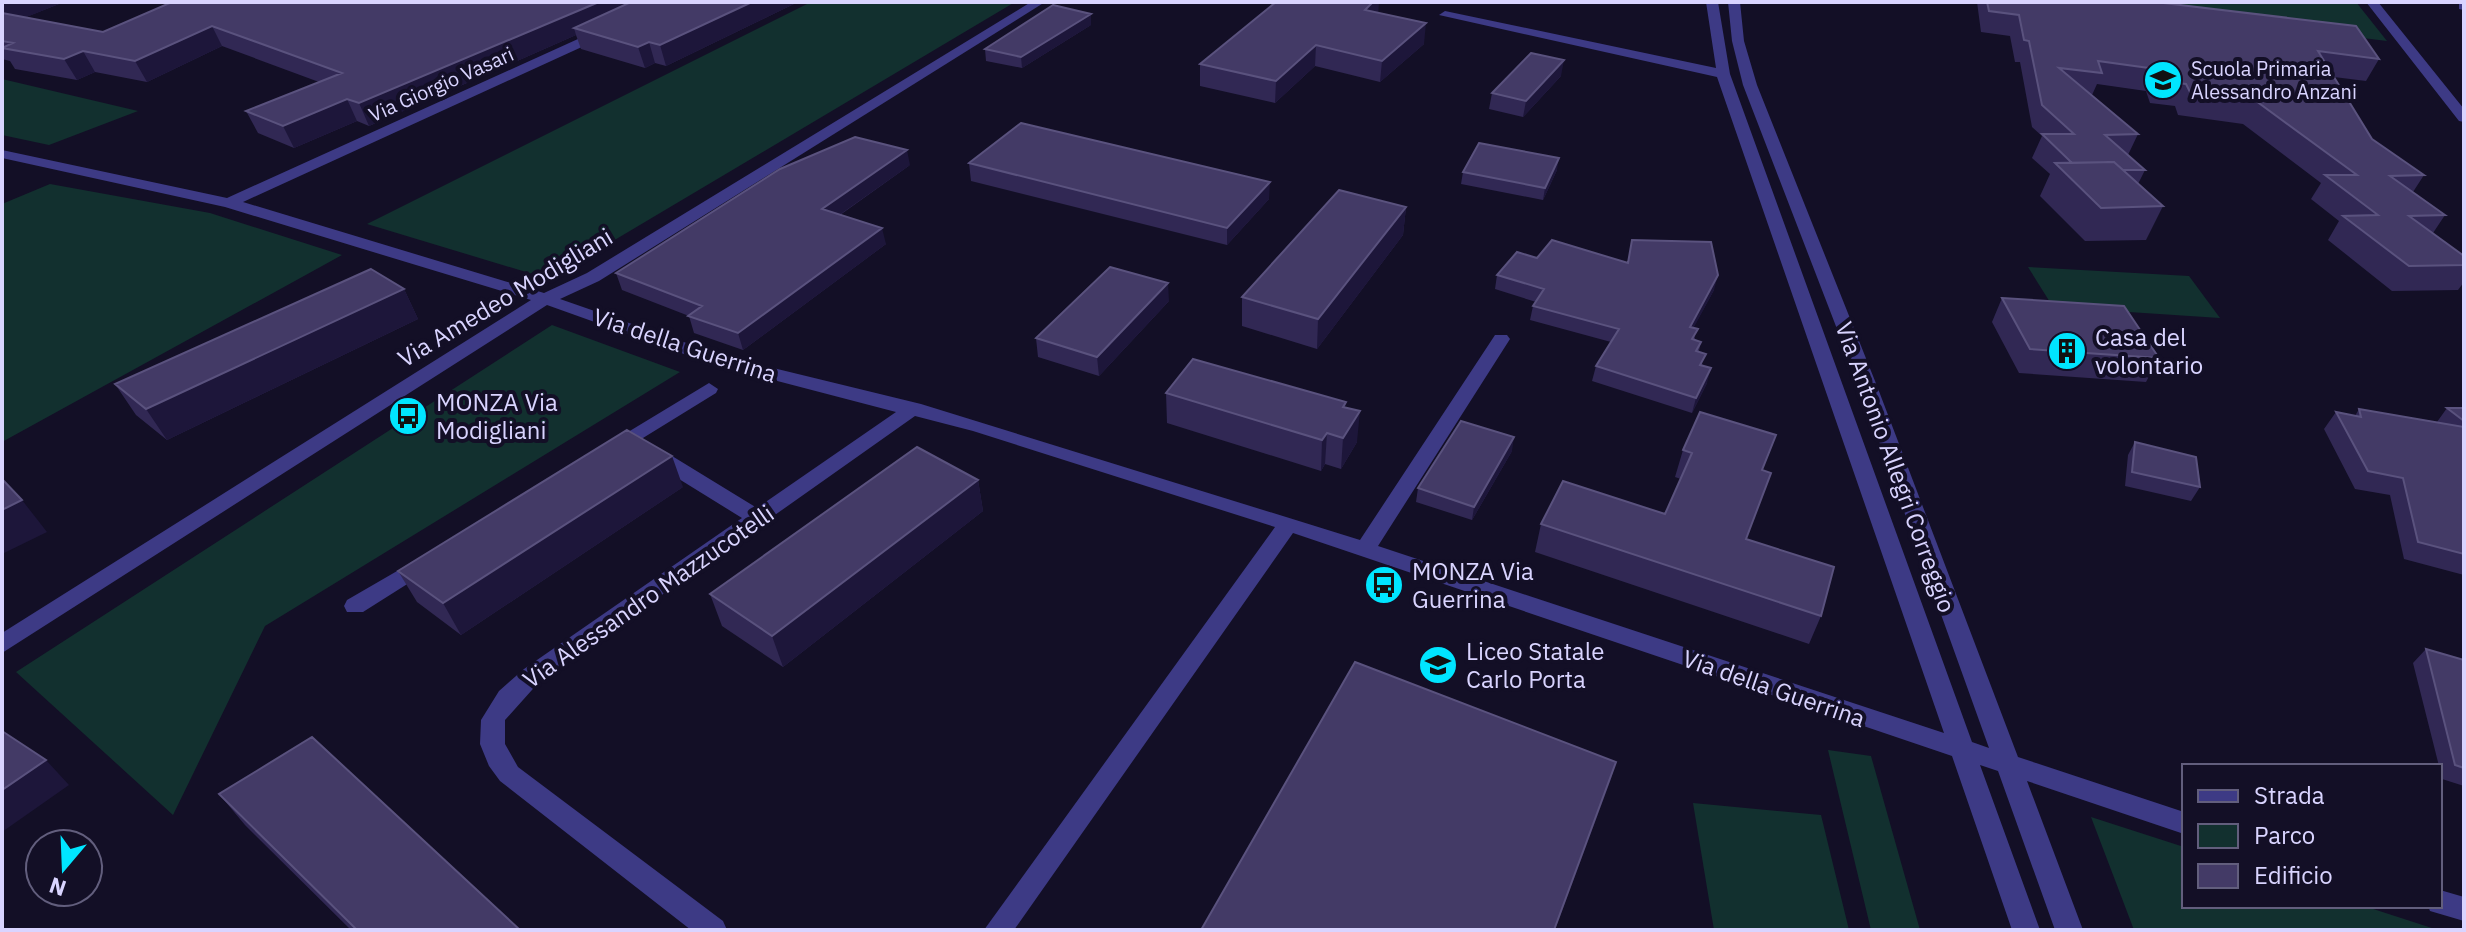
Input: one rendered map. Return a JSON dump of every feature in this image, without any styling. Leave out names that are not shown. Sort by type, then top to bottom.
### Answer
[{"type":"street","name":"Via Amedeo Modigliani","points":[[2,644],[545,299],[593,277],[839,122],[1039,2]]},
{"type":"street","name":"Via Antonio Allegri Correggio","points":[[1712,2],[1723,74],[2026,930]]},
{"type":"street","name":"Via Antonio Allegri Correggio","points":[[1734,2],[1738,41],[1750,85],[1868,386],[2005,766],[2069,930]]},
{"type":"street","points":[[2372,2],[2464,118]]},
{"type":"street","points":[[1445,15],[1723,74]]},
{"type":"street","name":"Via Giorgio Vasari","points":[[229,203],[613,28]]},
{"type":"street","name":"Via della Guerrina","points":[[2,154],[229,203],[545,299],[718,360],[914,408],[1365,549],[2005,766],[2182,822]]},
{"type":"street","points":[[1365,549],[1501,339]]},
{"type":"street","points":[[589,462],[709,389]]},
{"type":"street","name":"Via Alessandro Mazzucotelli","points":[[713,930],[509,774],[492,753],[490,732],[504,700],[532,675],[914,408]]},
{"type":"street","points":[[628,438],[758,518]]},
{"type":"street","points":[[998,930],[1288,524]]},
{"type":"street","points":[[355,606],[446,550]]},
{"type":"street","points":[[2442,903],[2464,909]]},
{"type":"green space","points":[[811,2],[1015,2],[549,279],[367,224]]},
{"type":"green space","points":[[2072,2],[2356,2],[2387,41]]},
{"type":"green space","points":[[2,79],[138,111],[49,145],[2,135]]},
{"type":"green space","points":[[50,184],[210,213],[342,255],[2,442],[2,204]]},
{"type":"green space","points":[[2028,267],[2189,276],[2220,318],[2053,307]]},
{"type":"green space","points":[[552,325],[680,372],[265,626],[173,815],[16,672]]},
{"type":"green space","points":[[1828,750],[1871,756],[1920,930],[1871,930]]},
{"type":"green space","points":[[1693,803],[1821,815],[1849,930],[1714,930]]},
{"type":"green space","points":[[2091,817],[2182,846],[2182,908],[2370,908],[2438,930],[2134,930]]},
{"type":"building","points":[[172,2],[599,2],[359,103],[347,99],[283,126],[246,111],[342,73],[212,26],[135,61],[83,51],[64,59],[2,48],[13,43],[2,41],[2,13],[103,32]]},
{"type":"building","points":[[631,2],[752,2],[660,45],[649,42],[638,47],[574,28]]},
{"type":"building","points":[[1276,2],[1373,2],[1365,10],[1426,23],[1382,61],[1316,45],[1276,81],[1200,64]]},
{"type":"building","points":[[1987,2],[2155,2],[2356,26],[2379,59],[2318,51],[2372,139],[2424,175],[2390,176],[2445,215],[2409,216],[2464,256],[2464,265],[2409,266],[2343,216],[2378,215],[2325,175],[2357,175],[2256,101],[2190,92],[2186,84],[2161,81],[2156,69],[2098,61],[2102,73],[2059,68],[2138,134],[2105,135],[2145,170],[2123,170],[2114,162],[2072,163],[2042,134],[2074,134],[2042,105],[2029,41],[2024,40],[2019,15],[1989,11]]},
{"type":"building","points":[[1053,5],[1091,14],[1021,57],[985,49]]},
{"type":"building","points":[[1531,53],[1564,60],[1526,101],[1492,93]]},
{"type":"building","points":[[1021,123],[1270,182],[1227,228],[969,163]]},
{"type":"building","points":[[855,137],[907,150],[822,209],[882,228],[738,333],[688,316],[702,306],[616,273],[780,169]]},
{"type":"building","points":[[1479,143],[1559,158],[1545,188],[1463,172]]},
{"type":"building","points":[[2114,162],[2163,206],[2101,208],[2055,163]]},
{"type":"building","points":[[1339,190],[1406,207],[1318,319],[1242,297]]},
{"type":"building","points":[[1552,240],[1628,263],[1632,240],[1711,242],[1718,275],[1690,327],[1698,329],[1692,339],[1701,342],[1696,351],[1706,354],[1700,365],[1711,368],[1696,398],[1596,366],[1619,329],[1533,306],[1544,289],[1497,275],[1517,252],[1537,258]]},
{"type":"building","points":[[1110,267],[1168,283],[1097,357],[1036,338]]},
{"type":"building","points":[[371,269],[404,289],[146,409],[115,384]]},
{"type":"building","points":[[2002,298],[2124,306],[2159,358],[2030,349]]},
{"type":"building","points":[[1193,359],[1346,402],[1343,407],[1360,411],[1343,438],[1327,433],[1322,440],[1166,393]]},
{"type":"building","points":[[2447,408],[2464,408],[2464,421]]},
{"type":"building","points":[[2359,409],[2464,427],[2464,554],[2418,542],[2403,478],[2368,471],[2336,412],[2361,417]]},
{"type":"building","points":[[1700,412],[1776,435],[1762,470],[1771,473],[1746,539],[1834,567],[1821,616],[1541,524],[1563,481],[1665,514],[1692,453],[1683,450]]},
{"type":"building","points":[[1461,421],[1514,437],[1474,507],[1418,488]]},
{"type":"building","points":[[627,430],[672,456],[443,603],[398,571]]},
{"type":"building","points":[[2135,442],[2196,457],[2200,487],[2132,472]]},
{"type":"building","points":[[917,447],[978,480],[772,636],[710,594]]},
{"type":"building","points":[[2,479],[22,500],[2,510]]},
{"type":"building","points":[[2426,649],[2464,660],[2464,768],[2455,765]]},
{"type":"building","points":[[1355,662],[1616,762],[1554,930],[1201,930]]},
{"type":"building","points":[[2,731],[46,760],[2,790]]},
{"type":"building","points":[[312,737],[520,930],[357,930],[219,794]]},
{"type":"place","name":"Scuola Primaria Alessandro Anzani","points":[[2163,80]]},
{"type":"place","name":"Casa del volontario","points":[[2067,351]]},
{"type":"place","name":"MONZA Via Modigliani","points":[[408,416]]},
{"type":"place","name":"MONZA Via Guerrina","points":[[1384,585]]},
{"type":"place","name":"Liceo Statale Carlo Porta","points":[[1438,665]]}]
